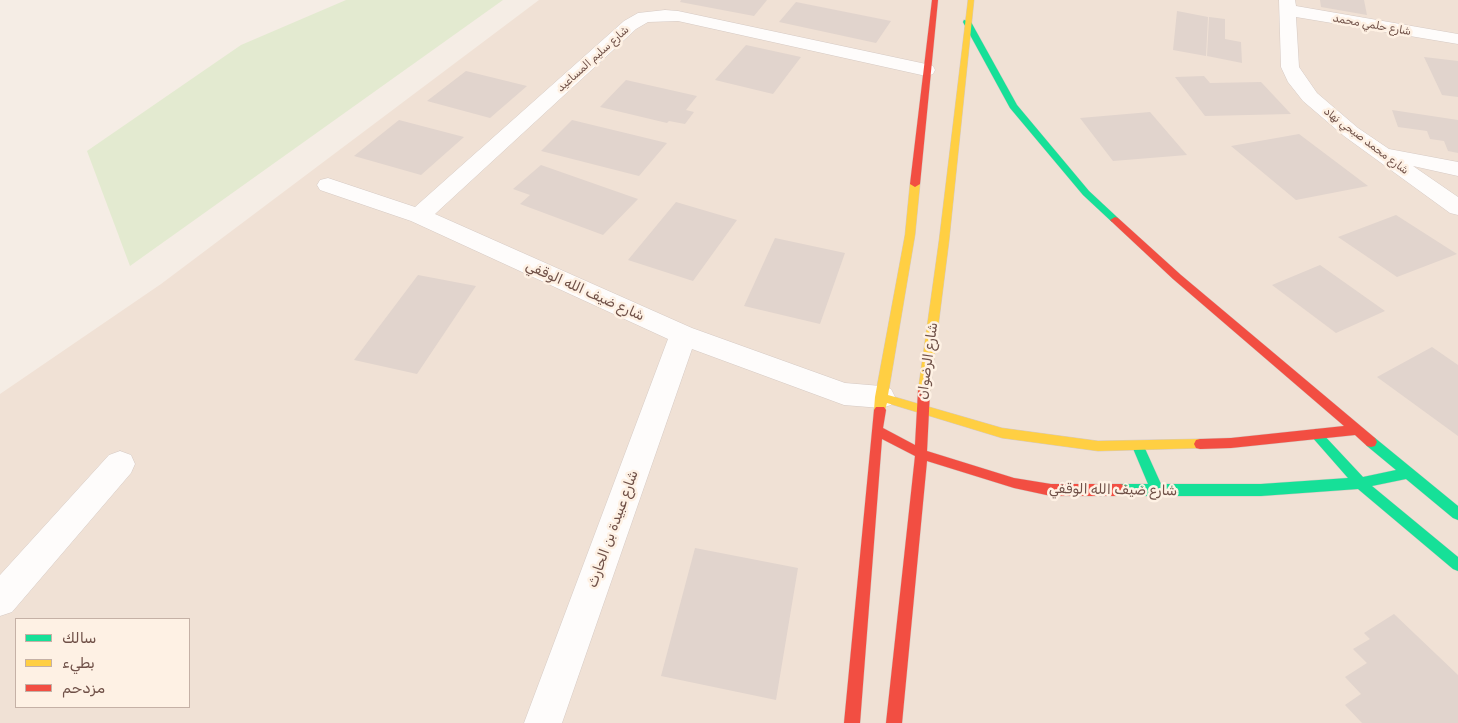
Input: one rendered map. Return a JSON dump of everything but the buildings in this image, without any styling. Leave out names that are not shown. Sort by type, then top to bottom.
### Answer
[{"type":"main road","points":[[852,723],[877,430],[881,397],[910,235],[926,70],[935,0]]},
{"type":"main road","name":"شارع الرضوان","points":[[894,723],[921,454],[922,409],[944,241],[967,22],[971,0]]},
{"type":"main road","points":[[967,22],[1013,106],[1086,193],[1178,277],[1407,473],[1458,514]]},
{"type":"main road","name":"شارع ضيف الله الوقفي","points":[[881,397],[965,423],[1024,437],[1098,446],[1231,443],[1357,430]]},
{"type":"main road","name":"شارع ضيف الله الوقفي","points":[[877,430],[921,454],[1005,481],[1051,490],[1158,492],[1261,490],[1360,482],[1407,473]]},
{"type":"main road","points":[[1316,434],[1360,482],[1458,565]]},
{"type":"main road","points":[[1138,446],[1158,492]]},
{"type":"street","name":"شارع حلمي محمد","points":[[1287,5],[1458,39]]},
{"type":"street","name":"شارع محمد صبحي نهاد","points":[[1287,5],[1290,67],[1298,82],[1310,97],[1330,115],[1380,153],[1458,208]]},
{"type":"street","name":"شارع سليم المساعيد","points":[[419,216],[630,25],[644,18],[665,15],[678,16],[926,70]]},
{"type":"street","points":[[1380,153],[1458,169]]},
{"type":"street","name":"شارع ضيف الله الوقفي","points":[[328,185],[419,216],[683,335],[844,394],[881,397]]},
{"type":"street","name":"شارع عبيدة بن الحارث","points":[[543,723],[683,335]]},
{"type":"street","name":"شارع ضيف الله الوقفي","points":[[844,394],[877,430]]},
{"type":"street","points":[[0,600],[120,464]]},
{"type":"shaded area","points":[[539,0],[1458,0],[1458,723],[0,723],[0,394],[161,284]]},
{"type":"green space","points":[[346,0],[503,0],[130,266],[87,151],[241,45]]},
{"type":"traffic: fast","points":[[967,22],[1013,106],[1086,193],[1115,220]]},
{"type":"traffic: fast","points":[[1316,434],[1360,483],[1458,565]]},
{"type":"traffic: fast","points":[[1371,442],[1458,514]]},
{"type":"traffic: fast","points":[[1138,446],[1158,492]]},
{"type":"traffic: fast","points":[[1121,490],[1261,490],[1360,483],[1407,473]]},
{"type":"traffic: slow","points":[[924,391],[944,241],[971,0]]},
{"type":"traffic: slow","points":[[880,410],[910,235],[915,184]]},
{"type":"traffic: slow","points":[[881,397],[1002,433],[1098,446],[1200,444]]},
{"type":"traffic: jam","points":[[915,184],[935,0]]},
{"type":"traffic: jam","points":[[1115,220],[1177,277],[1371,442]]},
{"type":"traffic: jam","points":[[894,723],[921,454],[924,391]]},
{"type":"traffic: jam","points":[[852,723],[880,410]]},
{"type":"traffic: jam","points":[[877,430],[921,454],[1014,483],[1051,490],[1121,490]]},
{"type":"traffic: jam","points":[[1200,444],[1231,443],[1357,430]]}]
